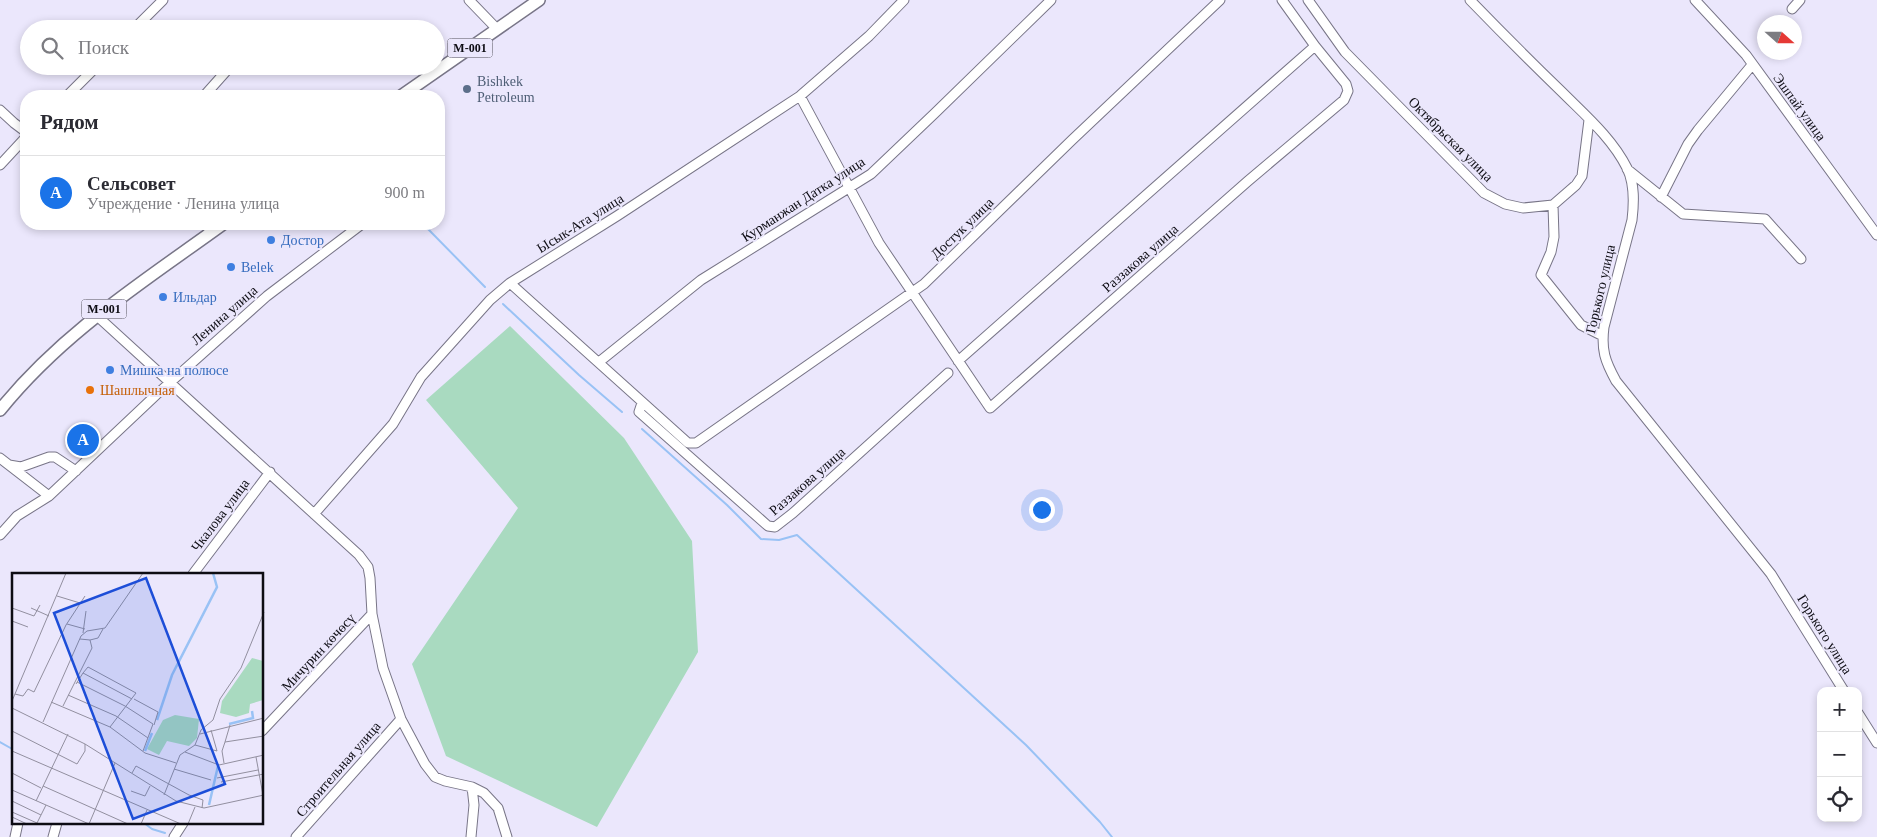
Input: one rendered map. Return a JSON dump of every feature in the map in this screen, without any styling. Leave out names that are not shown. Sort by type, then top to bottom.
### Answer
[{"type":"main road","name":"М-001","points":[[445,65],[539,0]]},
{"type":"main road","name":"М-001","points":[[410,90],[431,75]]},
{"type":"main road","name":"М-001","points":[[0,410],[35,370],[64,342],[205,230]]},
{"type":"street","points":[[143,20],[163,0]]},
{"type":"street","points":[[468,0],[497,29]]},
{"type":"street","name":"Ысык-Ата улица","points":[[314,514],[394,424],[421,377],[490,300],[510,283],[626,211],[800,96],[869,36],[904,0]]},
{"type":"street","name":"Курманжан Датка улица","points":[[599,362],[701,280],[871,174],[1051,0]]},
{"type":"street","name":"Достук улица","points":[[642,403],[688,443],[696,443],[913,293],[1220,0]]},
{"type":"street","points":[[958,361],[1315,46],[1282,0]]},
{"type":"street","name":"Октябрьская улица","points":[[1308,0],[1345,52],[1484,192],[1505,204],[1523,208],[1553,205]]},
{"type":"street","name":"Горького улица","points":[[1470,0],[1590,120],[1612,144],[1627,169],[1632,184],[1634,203],[1632,220],[1610,298],[1603,336],[1602,345],[1606,362],[1616,381],[1770,574],[1841,687]]},
{"type":"street","name":"Эшпай улица","points":[[1695,0],[1746,55],[1877,235]]},
{"type":"street","points":[[1792,8],[1800,0]]},
{"type":"street","name":"Раззакова улица","points":[[800,96],[879,243],[990,408],[1248,181],[1344,100],[1348,91],[1346,84],[1315,46]]},
{"type":"street","points":[[1661,197],[1688,144],[1752,65]]},
{"type":"street","points":[[73,90],[88,75]]},
{"type":"street","points":[[209,90],[223,75]]},
{"type":"street","points":[[0,110],[20,128]]},
{"type":"street","points":[[1590,120],[1582,176],[1576,185],[1553,205],[1554,236],[1551,252],[1541,275],[1581,325],[1603,336]]},
{"type":"street","points":[[0,165],[20,143]]},
{"type":"street","points":[[1627,169],[1683,214],[1765,219],[1801,258]]},
{"type":"street","name":"Ленина улица","points":[[0,535],[17,516],[50,496],[169,383],[267,296],[354,230]]},
{"type":"street","points":[[510,283],[642,403]]},
{"type":"street","points":[[96,315],[169,383],[270,472],[368,566],[372,614],[383,668],[401,719],[425,764],[435,777],[444,781],[472,787],[484,793],[498,808],[508,837]]},
{"type":"street","name":"Раззакова улица","points":[[642,403],[639,412],[768,526],[775,527],[948,373]]},
{"type":"street","points":[[9,464],[21,466],[49,457],[55,457],[61,459],[76,471]]},
{"type":"street","points":[[0,458],[50,496]]},
{"type":"street","name":"Чкалова улица","points":[[194,573],[270,472]]},
{"type":"street","name":"Мичурин көчөсү","points":[[264,729],[372,614]]},
{"type":"street","name":"Строительная улица","points":[[296,837],[401,719]]},
{"type":"street","points":[[1862,719],[1877,743]]},
{"type":"street","points":[[471,837],[474,805],[472,787]]},
{"type":"street","points":[[15,837],[18,824]]},
{"type":"street","points":[[53,837],[56,824]]},
{"type":"street","points":[[174,837],[182,824]]},
{"type":"green space","points":[[510,326],[624,438],[692,541],[698,652],[597,827],[446,756],[412,664],[518,508],[426,400]]},
{"type":"waterway","points":[[429,230],[485,287]]},
{"type":"waterway","points":[[503,304],[622,412]]},
{"type":"waterway","points":[[642,429],[727,505],[761,539],[779,540],[797,535],[1026,745],[1112,837]]},
{"type":"waterway","points":[[0,742],[12,749]]},
{"type":"waterway","points":[[145,824],[152,829],[165,833]]},
{"type":"place","name":"Bishkek Petroleum","points":[[467,89]]},
{"type":"place","name":"Достор","points":[[271,240]]},
{"type":"place","name":"Belek","points":[[231,267]]},
{"type":"place","name":"Ильдар","points":[[163,297]]},
{"type":"place","name":"Мишка на полюсе","points":[[110,370]]},
{"type":"place","name":"Шашлычная","points":[[90,390]]},
{"type":"place","name":"Сельсовет","points":[[83,440]]}]
